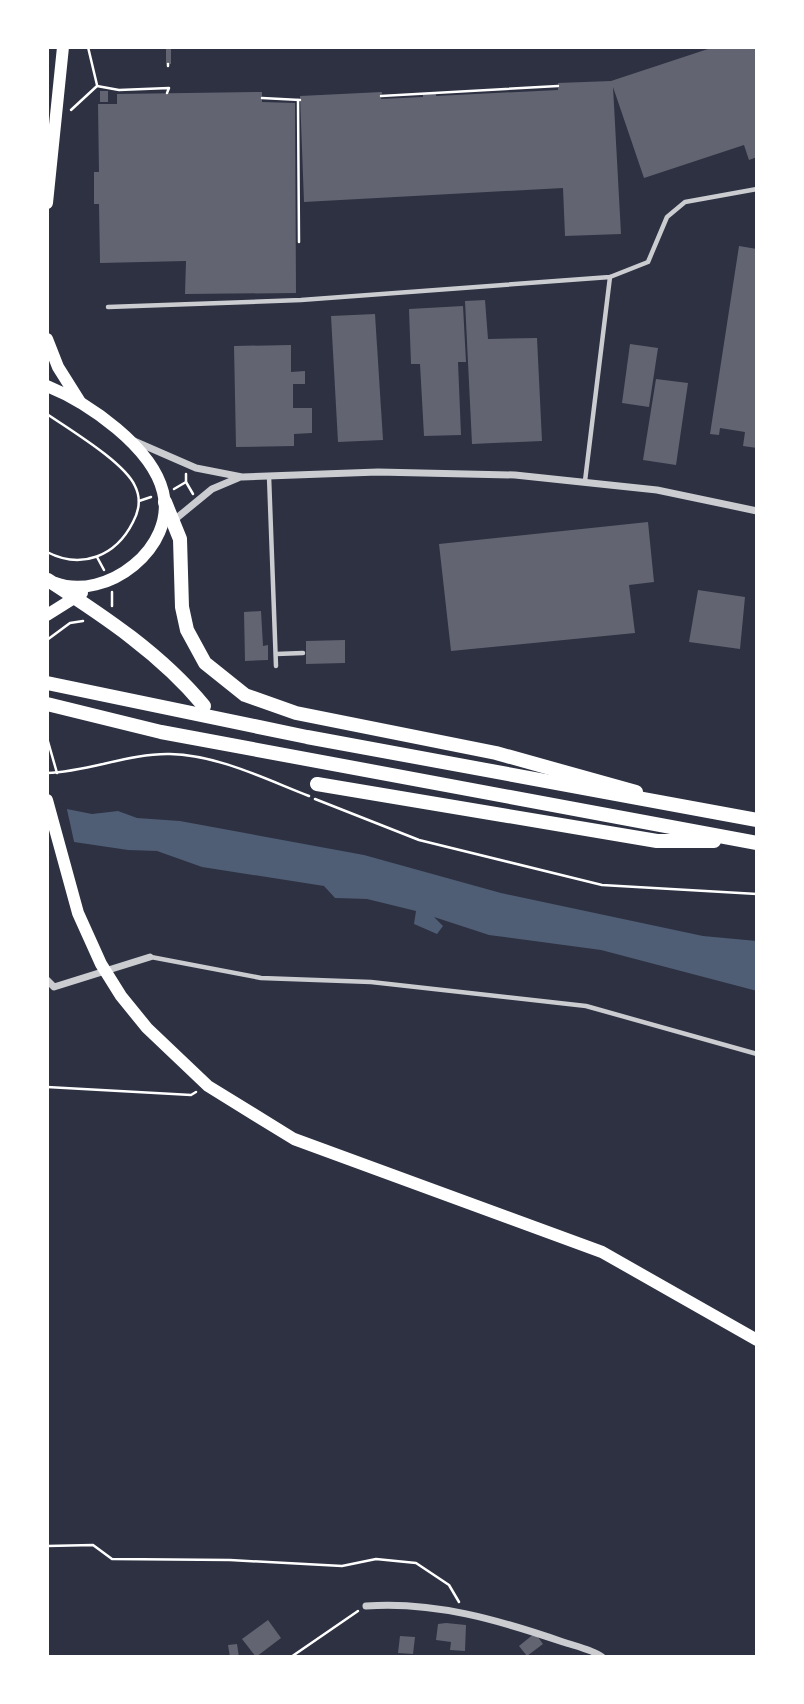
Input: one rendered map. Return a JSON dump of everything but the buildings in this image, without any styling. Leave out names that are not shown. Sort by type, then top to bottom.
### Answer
[{"type":"main road","points":[[47,204],[63,47]]},
{"type":"main road","points":[[47,339],[63,376],[88,410]]},
{"type":"main road","points":[[47,386],[88,410],[129,440],[148,459],[180,539],[181,601],[187,630],[205,663],[245,695],[277,708],[316,718],[520,759],[618,785],[667,803]]},
{"type":"main road","points":[[48,580],[76,587],[123,575],[140,560],[149,547],[160,524],[164,502]]},
{"type":"main road","points":[[48,580],[156,656],[204,706]]},
{"type":"main road","points":[[47,615],[95,584]]},
{"type":"main road","points":[[47,683],[307,737],[757,820]]},
{"type":"main road","points":[[47,704],[161,732],[752,842]]},
{"type":"main road","points":[[317,784],[657,841],[752,842]]},
{"type":"main road","points":[[47,800],[78,913],[101,964],[121,996],[147,1028],[208,1086],[294,1139],[602,1251],[757,1340]]},
{"type":"street","points":[[129,440],[206,471],[243,477],[433,472],[585,481],[657,491],[757,511]]},
{"type":"street","points":[[149,547],[173,521],[212,489],[243,477]]},
{"type":"street","points":[[47,980],[54,987],[150,957]]},
{"type":"street","points":[[366,1606],[436,1607],[517,1626],[604,1656]]},
{"type":"lane","points":[[108,307],[301,300],[610,277],[648,262],[667,217],[685,202],[757,189]]},
{"type":"lane","points":[[585,481],[610,277]]},
{"type":"lane","points":[[269,476],[276,666]]},
{"type":"lane","points":[[276,654],[303,653]]},
{"type":"lane","points":[[150,957],[261,978],[371,982],[586,1006],[757,1054]]},
{"type":"path","points":[[88,47],[97,86]]},
{"type":"path","points":[[167,93],[169,80]]},
{"type":"path","points":[[97,86],[118,90],[169,88]]},
{"type":"path","points":[[71,110],[97,86]]},
{"type":"path","points":[[381,96],[558,86]]},
{"type":"path","points":[[262,98],[299,100],[299,242]]},
{"type":"path","points":[[47,414],[125,471],[135,485],[139,501],[136,516],[124,538],[97,557],[75,561],[47,552]]},
{"type":"path","points":[[186,471],[186,482],[192,493]]},
{"type":"path","points":[[178,488],[186,482]]},
{"type":"path","points":[[139,501],[148,498]]},
{"type":"path","points":[[97,557],[102,566]]},
{"type":"path","points":[[110,610],[114,597]]},
{"type":"path","points":[[47,639],[70,622],[90,623]]},
{"type":"path","points":[[47,738],[57,773]]},
{"type":"path","points":[[47,773],[170,754],[216,762],[419,839],[589,882],[757,894]]},
{"type":"path","points":[[47,1087],[191,1095],[208,1086]]},
{"type":"path","points":[[47,1546],[93,1545],[112,1559],[230,1560],[342,1566],[376,1559],[416,1563],[449,1585],[454,1598],[463,1605],[463,1613]]},
{"type":"path","points":[[291,1657],[366,1606]]},
{"type":"water","points":[[47,805],[92,814],[118,811],[137,818],[180,821],[364,855],[501,893],[703,936],[757,941],[757,991],[601,950],[489,935],[434,917],[443,926],[437,934],[414,924],[416,911],[367,899],[335,898],[324,886],[202,867],[157,851],[128,850],[47,838]]},
{"type":"pier","points":[[47,801],[66,805],[75,846],[47,842]]}]
